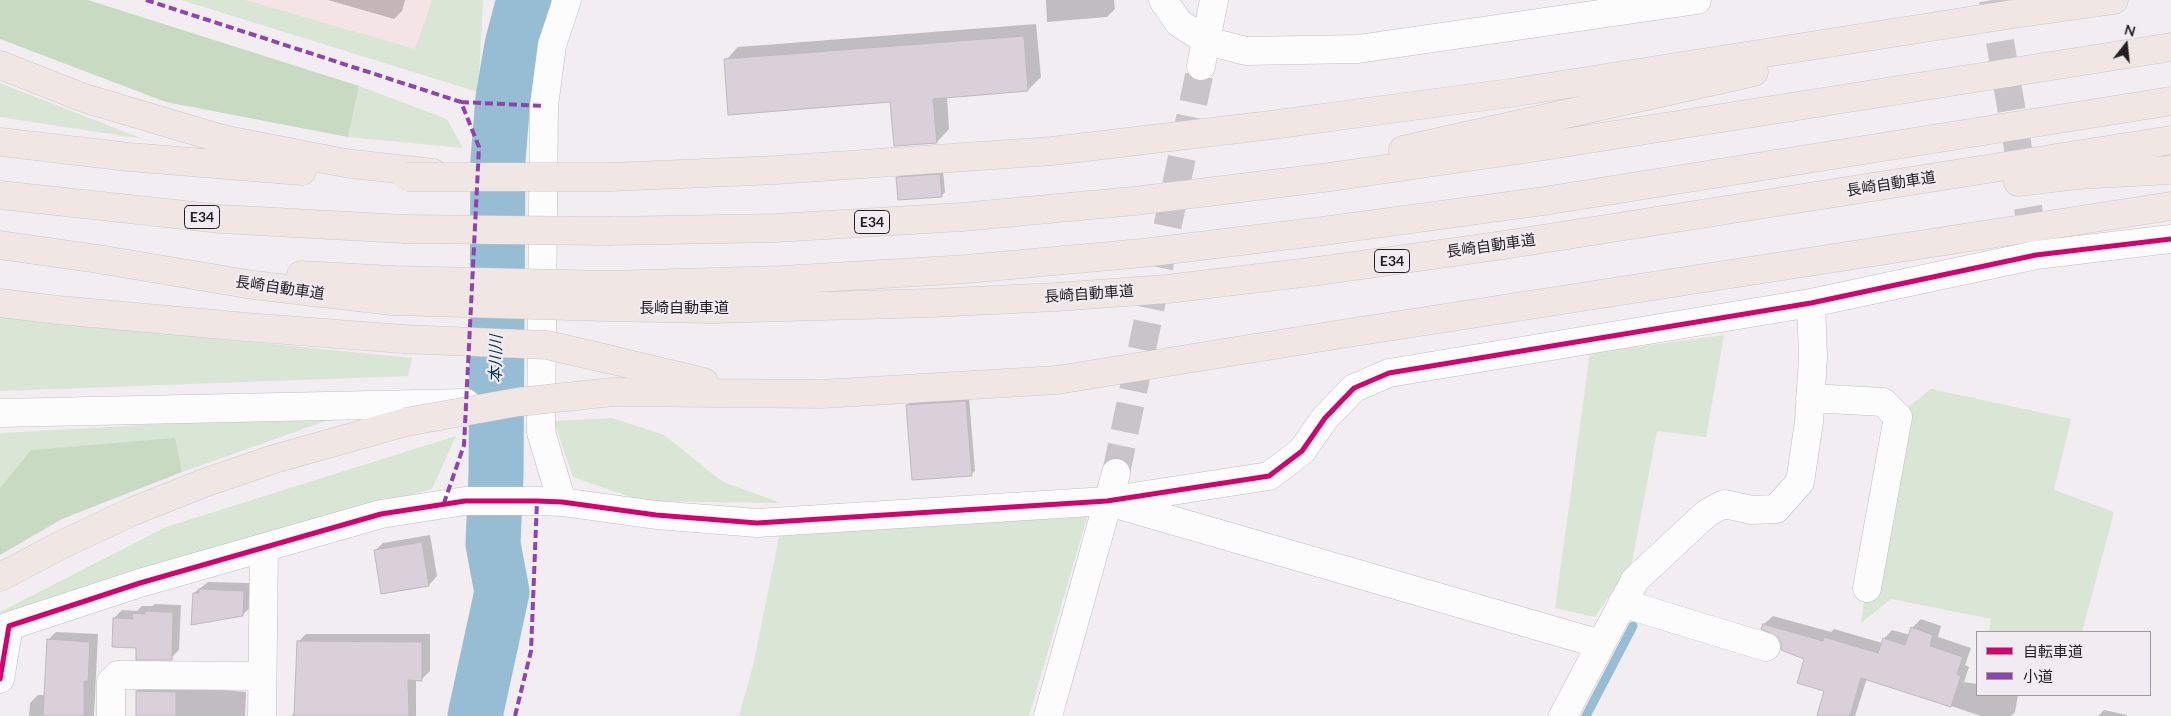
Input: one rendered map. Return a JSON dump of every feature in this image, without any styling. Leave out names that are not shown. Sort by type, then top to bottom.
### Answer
[{"type":"highway","points":[[0,142],[128,157],[283,170],[486,177],[611,177],[776,170],[1052,151],[1271,125],[1517,92],[2006,15],[2114,0]]},
{"type":"highway","points":[[1134,201],[1356,160],[2006,15]]},
{"type":"highway","name":"E34","points":[[0,196],[221,219],[404,229],[610,232],[776,228],[962,217],[1134,201],[1330,177],[1538,147],[2171,47]]},
{"type":"highway","points":[[0,65],[84,98],[222,140],[407,173]]},
{"type":"highway","points":[[0,245],[98,259],[392,291],[608,296],[782,280],[967,269],[1323,232],[1544,200],[2171,102]]},
{"type":"highway","name":"長崎自動車道","points":[[608,296],[714,309],[922,304],[1056,297],[1167,288],[1318,271],[1504,245],[2171,140]]},
{"type":"highway","points":[[1167,288],[1322,283],[1508,259],[2008,183],[2086,175],[2171,170]]},
{"type":"highway","points":[[0,577],[61,545],[131,512],[204,483],[406,413],[613,392],[821,394],[1057,380],[1348,333],[2171,206]]},
{"type":"highway","points":[[0,303],[58,310],[403,339],[547,344],[722,387],[782,394]]},
{"type":"street","points":[[550,501],[540,432],[544,106],[552,45],[567,0]]},
{"type":"street","points":[[1163,0],[1204,54]]},
{"type":"street","points":[[1204,54],[1214,0]]},
{"type":"street","points":[[1204,54],[1246,50],[1358,49],[1697,0]]},
{"type":"street","points":[[0,679],[4,628],[140,583],[381,514],[465,501],[550,501],[656,515],[757,523],[1107,501],[1269,476],[1302,451],[1325,418],[1354,388],[1388,373],[1811,303],[2035,249],[2171,239]]},
{"type":"street","points":[[1563,716],[1635,580],[1707,513],[1724,504],[1752,510],[1776,509],[1800,482],[1809,422],[1812,356],[1811,303]]},
{"type":"street","points":[[1810,398],[1883,402],[1898,416],[1866,588]]},
{"type":"street","points":[[0,413],[406,413]]},
{"type":"street","points":[[1048,716],[1116,473]]},
{"type":"street","points":[[1107,501],[1600,644]]},
{"type":"street","points":[[262,716],[264,549]]},
{"type":"street","points":[[1622,604],[1766,647]]},
{"type":"street","points":[[111,716],[111,682],[118,675],[262,676]]},
{"type":"shaded area","points":[[245,0],[432,0],[415,50]]},
{"type":"green space","points":[[0,0],[88,0],[359,86],[348,137],[166,102],[0,39]]},
{"type":"green space","points":[[181,0],[245,0],[415,49],[432,0],[483,0],[478,92]]},
{"type":"green space","points":[[0,83],[143,139],[0,117]]},
{"type":"green space","points":[[359,86],[447,119],[463,148],[348,137]]},
{"type":"green space","points":[[0,317],[412,358],[408,376],[0,391]]},
{"type":"green space","points":[[1724,335],[1706,437],[1657,431],[1632,562],[1595,617],[1555,608],[1590,353]]},
{"type":"green space","points":[[1931,389],[2071,419],[2054,490],[2114,512],[2082,631],[1989,631],[1991,619],[1891,599],[1861,623],[1889,422]]},
{"type":"green space","points":[[345,414],[182,472],[174,439],[31,450],[0,488],[0,433]]},
{"type":"green space","points":[[612,418],[664,435],[723,482],[781,503],[642,501],[573,477],[554,421]]},
{"type":"green space","points":[[456,436],[432,489],[136,571],[0,622],[0,612],[166,527]]},
{"type":"green space","points":[[175,438],[182,472],[62,519],[0,555],[0,488],[31,450]]},
{"type":"green space","points":[[1088,514],[1029,716],[739,716],[753,666],[780,532]]},
{"type":"building","points":[[1024,36],[1028,91],[933,99],[937,143],[894,146],[890,102],[728,115],[724,59]]},
{"type":"building","points":[[940,174],[942,197],[898,200],[896,177]]},
{"type":"building","points":[[966,401],[972,476],[912,480],[906,405]]},
{"type":"building","points":[[422,542],[429,586],[381,594],[374,550]]},
{"type":"building","points":[[199,589],[244,591],[243,616],[191,625],[193,593],[199,593]]},
{"type":"building","points":[[145,611],[173,612],[172,660],[136,660],[136,648],[112,647],[113,618],[133,619],[132,613],[145,614]]},
{"type":"building","points":[[1763,624],[1823,641],[1824,637],[1878,653],[1883,638],[1905,645],[1911,627],[1933,635],[1930,646],[1963,657],[1957,674],[1961,676],[1951,707],[1861,678],[1850,716],[1817,716],[1824,691],[1797,683],[1804,659],[1781,650],[1781,643],[1778,637],[1761,629]]},
{"type":"building","points":[[47,639],[90,642],[88,681],[84,681],[84,716],[43,716]]},
{"type":"building","points":[[297,641],[422,642],[422,681],[408,680],[409,716],[294,716]]},
{"type":"building","points":[[136,691],[176,692],[176,716],[136,716]]},
{"type":"waterway","name":"本川川","points":[[475,716],[502,592],[493,544],[496,474],[498,160],[503,98],[512,45],[524,0]]},
{"type":"waterway","points":[[1586,716],[1633,626]]},
{"type":"tunnel","points":[[1993,0],[2034,243]]},
{"type":"tunnel","points":[[1116,473],[1201,66]]},
{"type":"marked path","points":[[146,0],[461,102],[479,147],[464,445],[444,503]]},
{"type":"marked path","points":[[461,102],[544,106]]},
{"type":"marked path","points":[[515,716],[531,651],[537,501]]},
{"type":"cycle path","points":[[0,679],[9,626],[140,583],[381,514],[465,501],[537,501],[562,502],[656,515],[757,523],[1107,501],[1269,476],[1302,451],[1325,418],[1354,388],[1389,373],[1811,303],[2036,255],[2171,239]]}]
